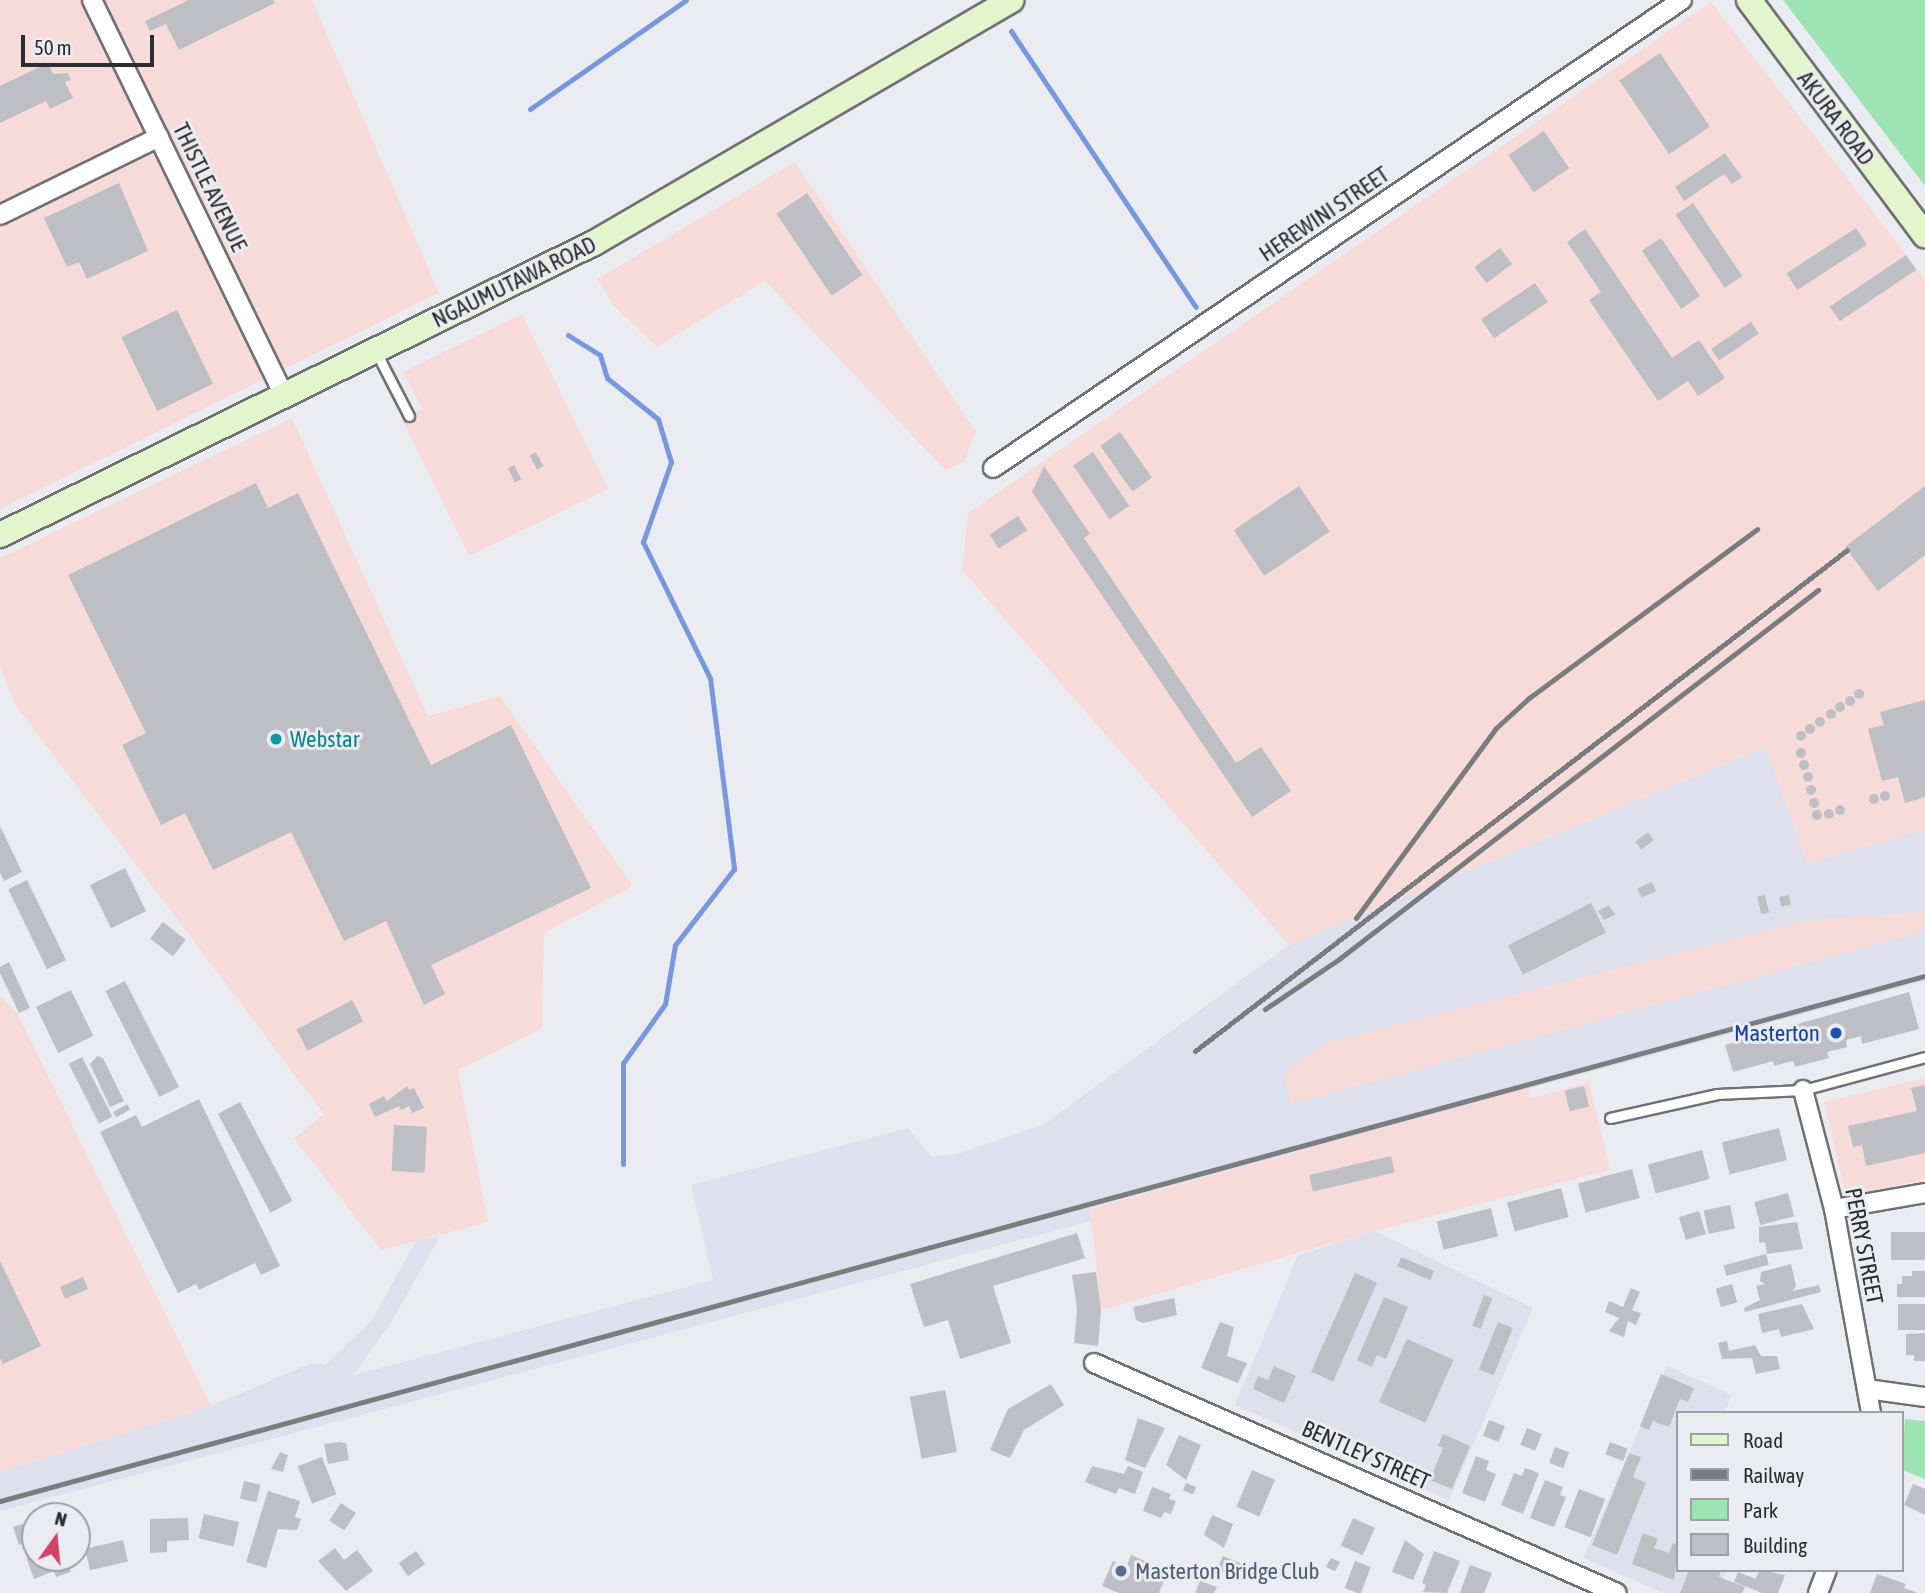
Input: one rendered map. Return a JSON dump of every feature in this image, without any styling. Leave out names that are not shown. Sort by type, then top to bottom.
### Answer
[{"type":"main road","name":"NGAUMUTAWA ROAD","points":[[0,535],[376,351],[652,211],[1012,0]]},
{"type":"main road","name":"AKURA ROAD","points":[[1749,0],[1925,235]]},
{"type":"street","name":"THISTLE AVENUE","points":[[92,0],[284,396]]},
{"type":"street","name":"HEREWINI STREET","points":[[993,468],[1682,0]]},
{"type":"street","points":[[0,215],[159,137]]},
{"type":"street","name":"PERRY STREET","points":[[1803,1090],[1833,1209],[1871,1411]]},
{"type":"street","points":[[1833,1209],[1925,1194]]},
{"type":"street","name":"BENTLEY STREET","points":[[1094,1363],[1617,1593]]},
{"type":"street","points":[[1867,1389],[1925,1397]]},
{"type":"street","points":[[1818,1593],[1826,1572]]},
{"type":"lane","points":[[376,351],[409,416]]},
{"type":"lane","points":[[1609,1118],[1717,1094],[1803,1090],[1925,1058]]},
{"type":"shaded area","points":[[0,0],[312,0],[439,293],[0,509]]},
{"type":"shaded area","points":[[1711,2],[1925,279],[1925,829],[1807,864],[1766,747],[1289,945],[962,570],[968,513]]},
{"type":"shaded area","points":[[795,162],[976,432],[964,462],[945,470],[765,281],[657,347],[615,307],[597,279]]},
{"type":"shaded area","points":[[522,314],[608,489],[469,556],[402,419],[422,409],[403,372]]},
{"type":"shaded area","points":[[292,418],[428,716],[500,696],[633,886],[544,933],[542,1028],[458,1070],[488,1222],[381,1250],[294,1138],[324,1114],[14,703],[0,666],[0,558]]},
{"type":"shaded area","points":[[1766,747],[1807,863],[1925,829],[1925,981],[1090,1208],[1091,1221],[34,1502],[21,1502],[21,1505],[0,1511],[0,1472],[211,1406],[311,1363],[325,1365],[372,1320],[416,1241],[440,1236],[392,1321],[354,1375],[713,1280],[691,1185],[908,1128],[931,1156],[954,1155],[1043,1125],[1289,945]]},
{"type":"shaded area","points":[[1922,912],[1925,931],[1291,1104],[1283,1073],[1330,1042],[1806,920]]},
{"type":"shaded area","points":[[0,995],[17,1013],[211,1406],[0,1472]]},
{"type":"shaded area","points":[[1925,1078],[1925,1180],[1846,1195],[1824,1102]]},
{"type":"shaded area","points":[[1589,1082],[1610,1170],[1375,1231],[1101,1310],[1090,1209],[1528,1088],[1531,1098]]},
{"type":"shaded area","points":[[1375,1231],[1533,1308],[1449,1500],[1235,1405],[1298,1255]]},
{"type":"shaded area","points":[[1667,1366],[1732,1395],[1725,1411],[1676,1411],[1676,1572],[1726,1572],[1717,1593],[1663,1593],[1583,1558]]},
{"type":"green space","points":[[1783,0],[1925,0],[1925,186]]},
{"type":"green space","points":[[1905,1419],[1925,1421],[1925,1479],[1904,1471]]},
{"type":"building","points":[[189,0],[273,0],[275,3],[179,50],[166,24],[150,31],[145,21]]},
{"type":"building","points":[[1660,53],[1710,127],[1669,154],[1619,80]]},
{"type":"building","points":[[48,63],[53,74],[68,73],[71,80],[65,82],[73,98],[50,109],[46,101],[0,123],[0,86]]},
{"type":"building","points":[[1544,131],[1569,168],[1534,192],[1508,155]]},
{"type":"building","points":[[1725,153],[1742,177],[1732,184],[1724,174],[1684,201],[1675,187]]},
{"type":"building","points":[[119,183],[148,251],[87,279],[79,262],[67,267],[44,218]]},
{"type":"building","points":[[807,193],[862,275],[832,296],[776,214]]},
{"type":"building","points":[[1693,203],[1742,276],[1725,288],[1676,215]]},
{"type":"building","points":[[1856,228],[1867,245],[1797,290],[1786,273]]},
{"type":"building","points":[[1585,229],[1672,358],[1699,340],[1725,378],[1698,396],[1688,381],[1658,401],[1589,300],[1601,292],[1567,242]]},
{"type":"building","points":[[1661,238],[1700,296],[1681,309],[1642,251]]},
{"type":"building","points":[[1500,248],[1512,264],[1486,283],[1474,267]]},
{"type":"building","points":[[1906,255],[1916,270],[1840,321],[1830,306]]},
{"type":"building","points":[[1535,283],[1548,302],[1494,338],[1481,319]]},
{"type":"building","points":[[177,310],[213,384],[157,411],[121,337]]},
{"type":"building","points":[[1751,322],[1759,334],[1719,360],[1711,349]]},
{"type":"building","points":[[1120,432],[1152,478],[1132,492],[1100,446]]},
{"type":"building","points":[[536,452],[543,466],[537,469],[530,455]]},
{"type":"building","points":[[1093,452],[1129,506],[1109,519],[1073,465]]},
{"type":"building","points":[[514,465],[521,479],[515,482],[508,468]]},
{"type":"building","points":[[1044,466],[1090,534],[1084,538],[1236,763],[1261,747],[1291,791],[1252,817],[1032,492]]},
{"type":"building","name":"Webstar","points":[[256,483],[268,508],[298,493],[431,765],[511,725],[591,888],[431,965],[445,994],[424,1005],[386,921],[344,941],[291,832],[213,870],[185,813],[161,825],[122,745],[146,733],[68,575]]},
{"type":"building","points":[[1299,486],[1330,532],[1264,576],[1234,530]]},
{"type":"building","points":[[1925,486],[1925,555],[1878,591],[1845,547]]},
{"type":"building","points":[[1018,516],[1027,530],[999,549],[989,535]]},
{"type":"building","points":[[1859,689],[1863,690],[1863,698],[1859,699],[1855,698],[1854,694],[1855,690]]},
{"type":"building","points":[[1850,696],[1854,697],[1854,705],[1850,706],[1846,705],[1845,701],[1846,697]]},
{"type":"building","points":[[1925,700],[1925,797],[1905,803],[1898,777],[1882,781],[1868,729],[1884,725],[1880,712]]},
{"type":"building","points":[[1840,702],[1844,703],[1844,711],[1840,712],[1836,711],[1835,707],[1836,703]]},
{"type":"building","points":[[1831,709],[1835,710],[1835,718],[1831,719],[1827,718],[1826,714],[1827,710]]},
{"type":"building","points":[[1820,717],[1824,718],[1824,726],[1820,727],[1816,726],[1815,722],[1816,718]]},
{"type":"building","points":[[1810,724],[1814,725],[1814,733],[1810,734],[1806,733],[1805,729],[1806,725]]},
{"type":"building","points":[[1801,731],[1805,732],[1805,740],[1801,741],[1797,740],[1796,736],[1797,732]]},
{"type":"building","points":[[1801,748],[1805,749],[1805,757],[1801,758],[1797,757],[1796,753],[1797,749]]},
{"type":"building","points":[[1804,760],[1808,761],[1808,769],[1804,770],[1800,769],[1799,765],[1800,761]]},
{"type":"building","points":[[1808,772],[1812,773],[1812,781],[1808,782],[1804,781],[1803,777],[1804,773]]},
{"type":"building","points":[[1811,785],[1815,786],[1815,794],[1811,795],[1807,794],[1806,790],[1807,786]]},
{"type":"building","points":[[1885,791],[1889,792],[1889,800],[1885,801],[1881,800],[1880,796],[1881,792]]},
{"type":"building","points":[[1874,794],[1878,795],[1878,803],[1874,804],[1870,803],[1869,799],[1870,795]]},
{"type":"building","points":[[1814,798],[1818,799],[1818,807],[1814,808],[1810,807],[1809,803],[1810,799]]},
{"type":"building","points":[[1840,805],[1845,810],[1840,815],[1835,810]]},
{"type":"building","points":[[1829,809],[1834,814],[1829,819],[1824,814]]},
{"type":"building","points":[[1817,810],[1821,811],[1821,819],[1817,820],[1813,819],[1812,815],[1813,811]]},
{"type":"building","points":[[0,826],[22,872],[4,881],[0,873]]},
{"type":"building","points":[[1648,832],[1654,840],[1641,850],[1635,842]]},
{"type":"building","points":[[125,868],[146,911],[111,928],[90,885]]},
{"type":"building","points":[[27,880],[66,960],[47,969],[8,889]]},
{"type":"building","points":[[1652,882],[1656,891],[1641,898],[1637,889]]},
{"type":"building","points":[[1765,895],[1769,913],[1761,914],[1757,897]]},
{"type":"building","points":[[1789,895],[1791,905],[1781,907],[1779,897]]},
{"type":"building","points":[[1591,903],[1606,932],[1523,975],[1508,945]]},
{"type":"building","points":[[1609,905],[1615,915],[1604,920],[1598,911]]},
{"type":"building","points":[[163,922],[186,940],[173,956],[150,939]]},
{"type":"building","points":[[9,962],[30,1008],[19,1013],[0,973],[0,967]]},
{"type":"building","points":[[125,981],[179,1087],[159,1097],[105,991]]},
{"type":"building","points":[[71,990],[93,1036],[58,1053],[36,1007]]},
{"type":"building","name":"Masterton","points":[[1909,992],[1919,1029],[1862,1044],[1861,1036],[1846,1040],[1847,1047],[1827,1052],[1829,1058],[1795,1067],[1793,1061],[1774,1066],[1773,1061],[1733,1072],[1725,1045]]},
{"type":"building","points":[[352,1000],[363,1021],[308,1051],[296,1030]]},
{"type":"building","points":[[97,1056],[103,1058],[124,1101],[110,1107],[90,1064]]},
{"type":"building","points":[[82,1057],[112,1117],[99,1124],[69,1064]]},
{"type":"building","points":[[1925,1085],[1925,1153],[1866,1166],[1862,1145],[1853,1147],[1848,1126],[1917,1111],[1911,1088]]},
{"type":"building","points":[[407,1086],[409,1090],[414,1088],[424,1108],[412,1113],[409,1106],[401,1110],[399,1106],[375,1117],[369,1104],[384,1096],[387,1101]]},
{"type":"building","points":[[1584,1086],[1589,1106],[1570,1111],[1565,1091]]},
{"type":"building","points":[[199,1099],[280,1266],[261,1275],[255,1263],[199,1290],[196,1284],[178,1293],[100,1132],[136,1115],[142,1127]]},
{"type":"building","points":[[240,1102],[293,1201],[271,1213],[218,1114]]},
{"type":"building","points":[[127,1104],[130,1109],[116,1117],[113,1112]]},
{"type":"building","points":[[394,1125],[427,1127],[425,1173],[392,1171]]},
{"type":"building","points":[[1779,1128],[1787,1160],[1730,1174],[1722,1142]]},
{"type":"building","points":[[1702,1150],[1710,1179],[1656,1193],[1648,1164]]},
{"type":"building","points":[[1391,1156],[1395,1173],[1313,1191],[1309,1175]]},
{"type":"building","points":[[1632,1169],[1640,1198],[1586,1212],[1578,1183]]},
{"type":"building","points":[[1561,1188],[1569,1217],[1515,1231],[1507,1202]]},
{"type":"building","points":[[1788,1193],[1794,1216],[1760,1225],[1754,1202]]},
{"type":"building","points":[[1730,1205],[1735,1228],[1709,1234],[1704,1211]]},
{"type":"building","points":[[1491,1208],[1498,1236],[1444,1250],[1437,1222]]},
{"type":"building","points":[[1699,1211],[1706,1234],[1686,1240],[1679,1217]]},
{"type":"building","points":[[1797,1222],[1803,1249],[1767,1254],[1765,1242],[1759,1243],[1759,1227]]},
{"type":"building","points":[[1891,1232],[1925,1232],[1925,1260],[1891,1260]]},
{"type":"building","points":[[1077,1233],[1085,1258],[993,1286],[1011,1343],[960,1359],[948,1320],[924,1327],[910,1284]]},
{"type":"building","points":[[1766,1254],[1769,1265],[1726,1276],[1723,1265]]},
{"type":"building","points":[[1401,1257],[1434,1271],[1430,1280],[1397,1266]]},
{"type":"building","points":[[0,1261],[41,1346],[3,1364],[0,1358]]},
{"type":"building","points":[[1791,1264],[1796,1286],[1793,1291],[1819,1285],[1821,1292],[1745,1312],[1744,1308],[1760,1300],[1756,1286],[1765,1284],[1760,1281],[1761,1272]]},
{"type":"building","points":[[1912,1271],[1925,1271],[1925,1297],[1897,1297],[1897,1284],[1902,1284],[1902,1276],[1912,1276]]},
{"type":"building","points":[[1096,1272],[1101,1310],[1098,1346],[1074,1343],[1077,1309],[1072,1275]]},
{"type":"building","points":[[1355,1273],[1377,1283],[1333,1381],[1311,1372]]},
{"type":"building","points":[[83,1277],[88,1289],[65,1299],[60,1287]]},
{"type":"building","points":[[1732,1284],[1737,1302],[1721,1307],[1716,1289]]},
{"type":"building","points":[[1631,1288],[1640,1292],[1632,1310],[1641,1313],[1636,1325],[1628,1321],[1624,1337],[1609,1331],[1619,1318],[1605,1312],[1609,1301],[1623,1307]]},
{"type":"building","points":[[1484,1295],[1492,1298],[1481,1329],[1472,1326]]},
{"type":"building","points":[[1384,1297],[1408,1307],[1386,1359],[1377,1355],[1372,1367],[1357,1360]]},
{"type":"building","points":[[1174,1298],[1177,1315],[1143,1323],[1136,1320],[1133,1307]]},
{"type":"building","points":[[1802,1304],[1814,1329],[1781,1337],[1779,1329],[1762,1333],[1758,1314]]},
{"type":"building","points":[[1898,1304],[1925,1304],[1925,1330],[1898,1330]]},
{"type":"building","points":[[1220,1322],[1234,1327],[1227,1356],[1247,1363],[1238,1383],[1201,1368]]},
{"type":"building","points":[[1498,1322],[1513,1328],[1494,1375],[1479,1369]]},
{"type":"building","points":[[1925,1333],[1925,1361],[1914,1361],[1914,1355],[1906,1355],[1906,1334]]},
{"type":"building","points":[[1407,1339],[1454,1360],[1426,1423],[1379,1402]]},
{"type":"building","points":[[1727,1341],[1729,1351],[1755,1345],[1761,1356],[1777,1356],[1780,1369],[1756,1374],[1752,1358],[1722,1359],[1718,1343]]},
{"type":"building","points":[[1274,1366],[1296,1376],[1284,1403],[1253,1389],[1258,1376],[1268,1380]]},
{"type":"building","points":[[1661,1374],[1694,1388],[1688,1402],[1680,1399],[1669,1427],[1653,1421],[1649,1430],[1640,1426]]},
{"type":"building","points":[[1051,1384],[1064,1405],[1024,1430],[1010,1458],[990,1450],[1008,1409]]},
{"type":"building","points":[[945,1390],[957,1452],[922,1459],[910,1397]]},
{"type":"building","points":[[1138,1418],[1165,1428],[1145,1468],[1125,1460]]},
{"type":"building","points":[[1489,1420],[1505,1426],[1499,1442],[1483,1436]]},
{"type":"building","points":[[1527,1428],[1542,1434],[1535,1451],[1520,1445]]},
{"type":"building","points":[[1443,1434],[1470,1446],[1452,1489],[1430,1480],[1443,1448],[1438,1446]]},
{"type":"building","points":[[1179,1435],[1201,1445],[1186,1480],[1166,1465]]},
{"type":"building","points":[[1610,1442],[1628,1449],[1623,1461],[1605,1454]]},
{"type":"building","points":[[346,1443],[349,1460],[328,1464],[324,1444]]},
{"type":"building","points":[[1555,1447],[1569,1452],[1563,1468],[1549,1463]]},
{"type":"building","points":[[280,1452],[288,1455],[283,1472],[271,1469]]},
{"type":"building","points":[[1629,1453],[1641,1457],[1633,1477],[1646,1483],[1617,1555],[1592,1545]]},
{"type":"building","points":[[1476,1456],[1489,1461],[1486,1470],[1496,1474],[1485,1502],[1462,1493]]},
{"type":"building","points":[[322,1457],[336,1494],[312,1504],[298,1466]]},
{"type":"building","points":[[1092,1466],[1124,1474],[1128,1466],[1143,1472],[1135,1494],[1119,1488],[1116,1494],[1085,1482]]},
{"type":"building","points":[[1525,1468],[1539,1473],[1523,1514],[1501,1505],[1514,1473],[1522,1476]]},
{"type":"building","points":[[1252,1470],[1275,1480],[1259,1517],[1236,1507]]},
{"type":"building","points":[[1545,1480],[1563,1487],[1560,1495],[1566,1497],[1554,1527],[1530,1518]]},
{"type":"building","points":[[244,1481],[261,1485],[257,1502],[240,1499]]},
{"type":"building","points":[[1186,1483],[1196,1487],[1193,1495],[1183,1490]]},
{"type":"building","points":[[1913,1484],[1925,1489],[1925,1515],[1904,1505]]},
{"type":"building","points":[[1152,1487],[1171,1494],[1169,1499],[1176,1501],[1171,1514],[1164,1512],[1161,1518],[1143,1511]]},
{"type":"building","points":[[1579,1489],[1605,1499],[1590,1537],[1564,1527]]},
{"type":"building","points":[[268,1491],[300,1501],[295,1517],[301,1519],[297,1530],[278,1529],[266,1568],[246,1562]]},
{"type":"building","points":[[341,1503],[356,1513],[344,1530],[329,1520]]},
{"type":"building","points":[[204,1514],[239,1522],[233,1546],[198,1538]]},
{"type":"building","points":[[1212,1515],[1233,1524],[1224,1548],[1204,1535]]},
{"type":"building","points":[[188,1518],[189,1540],[167,1541],[167,1552],[150,1553],[150,1519]]},
{"type":"building","points":[[1353,1518],[1375,1528],[1363,1555],[1341,1545]]},
{"type":"building","points":[[21,1524],[21,1544],[19,1545],[13,1527]]},
{"type":"building","points":[[1643,1533],[1658,1539],[1654,1548],[1669,1553],[1673,1543],[1676,1544],[1674,1580],[1632,1564]]},
{"type":"building","points":[[123,1540],[128,1561],[91,1570],[91,1547]]},
{"type":"building","points":[[1405,1540],[1424,1554],[1413,1580],[1392,1572]]},
{"type":"building","points":[[335,1548],[344,1560],[357,1550],[373,1571],[346,1591],[318,1561]]},
{"type":"building","points":[[416,1551],[425,1564],[408,1576],[399,1563]]},
{"type":"building","points":[[1434,1551],[1460,1561],[1447,1593],[1423,1592],[1426,1585],[1422,1583]]},
{"type":"building","points":[[1131,1555],[1168,1571],[1159,1593],[1119,1593],[1102,1586],[1113,1561],[1126,1567]]},
{"type":"building","points":[[1223,1556],[1244,1565],[1238,1579],[1217,1570]]},
{"type":"building","points":[[1331,1558],[1340,1562],[1335,1571],[1326,1567]]},
{"type":"building","points":[[1355,1561],[1371,1567],[1361,1593],[1345,1588]]},
{"type":"building","points":[[1470,1565],[1492,1573],[1484,1593],[1460,1593]]},
{"type":"building","points":[[31,1572],[52,1572],[34,1579]]},
{"type":"building","points":[[54,1572],[71,1572],[56,1577]]},
{"type":"building","points":[[1688,1572],[1720,1572],[1719,1577],[1745,1587],[1742,1593],[1680,1593]]},
{"type":"building","points":[[1738,1572],[1756,1579],[1758,1572],[1785,1575],[1778,1593],[1762,1593],[1734,1582]]},
{"type":"building","points":[[1877,1574],[1906,1584],[1904,1588],[1918,1593],[1870,1593]]},
{"type":"building","points":[[1200,1581],[1217,1587],[1214,1593],[1195,1593]]},
{"type":"waterway","points":[[530,109],[686,0]]},
{"type":"waterway","points":[[1011,31],[1196,307]]},
{"type":"waterway","points":[[568,335],[600,355],[607,378],[658,419],[671,462],[643,542],[710,678],[734,869],[675,945],[665,1004],[623,1063],[623,1164]]},
{"type":"railway","points":[[1356,918],[1496,728],[1529,698],[1757,529]]},
{"type":"railway","points":[[1195,1051],[1847,550]]},
{"type":"railway","points":[[1265,1009],[1339,959],[1818,590]]},
{"type":"railway","points":[[0,1501],[1925,976]]},
{"type":"place","name":"Webstar","points":[[276,739]]},
{"type":"place","name":"Masterton","points":[[1836,1033]]},
{"type":"place","name":"Masterton Bridge Club","points":[[1121,1571]]}]
